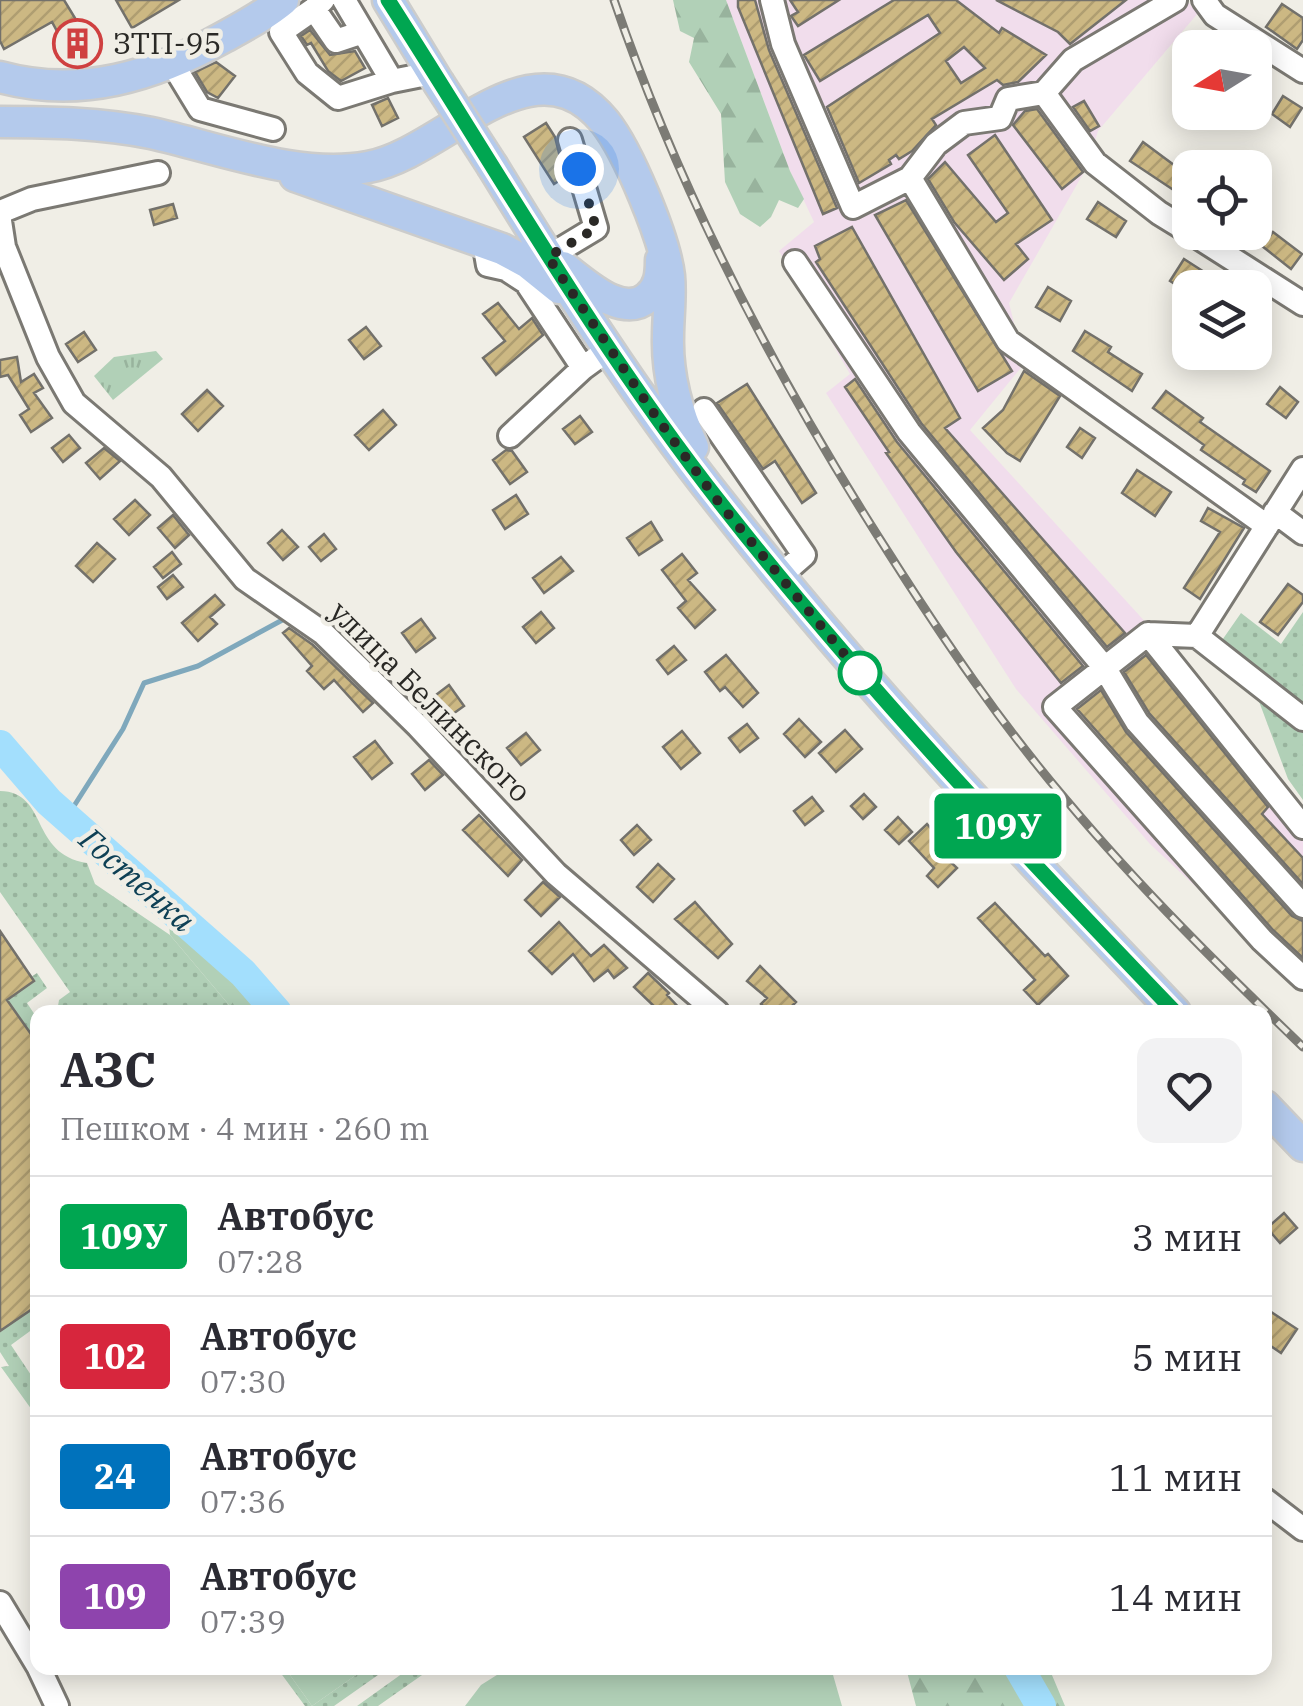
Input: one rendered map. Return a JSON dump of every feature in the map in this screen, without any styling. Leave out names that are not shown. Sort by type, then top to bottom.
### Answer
[{"type":"main road","points":[[391,2],[548,257],[727,511],[892,711],[1169,1005]]},
{"type":"main road","points":[[0,77],[44,86],[112,83],[172,63],[275,16]]},
{"type":"main road","points":[[250,159],[327,170],[369,168],[433,140],[510,94],[542,88],[560,91],[593,110],[621,147],[653,222],[669,272],[669,370],[675,403],[727,511]]},
{"type":"main road","points":[[0,122],[106,125],[250,159],[484,242],[528,263],[581,306]]},
{"type":"main road","points":[[548,257],[606,298],[620,303],[642,301],[658,286],[661,273],[653,222]]},
{"type":"main road","points":[[1272,1113],[1303,1146]]},
{"type":"street","points":[[344,0],[388,73]]},
{"type":"street","points":[[772,0],[783,44],[853,207],[910,178],[936,144],[964,123],[1000,118],[1008,99],[1044,93],[1073,60],[1176,0]]},
{"type":"street","points":[[1204,0],[1215,15],[1303,71]]},
{"type":"street","points":[[388,73],[354,34],[336,41],[322,3],[275,16],[308,73],[338,98],[388,73],[435,77]]},
{"type":"street","points":[[172,63],[200,109],[274,129]]},
{"type":"street","points":[[1044,93],[1095,163],[1172,221]]},
{"type":"street","points":[[548,257],[596,228],[570,140]]},
{"type":"street","points":[[0,212],[32,199],[158,173]]},
{"type":"street","points":[[910,178],[1008,341],[1271,519],[1303,532]]},
{"type":"street","name":"улица Белинского","points":[[0,221],[4,247],[48,357],[74,403],[161,477],[245,578],[323,632],[418,726],[556,874],[709,1005]]},
{"type":"street","points":[[484,242],[488,265],[506,269],[526,282],[583,368]]},
{"type":"street","points":[[1218,250],[1303,304]]},
{"type":"street","points":[[796,262],[909,432],[1104,667],[1137,722],[1303,906]]},
{"type":"street","points":[[510,436],[609,348]]},
{"type":"street","points":[[704,410],[804,555],[780,576]]},
{"type":"street","points":[[1197,636],[1303,469]]},
{"type":"street","points":[[727,511],[763,495]]},
{"type":"street","points":[[1148,634],[1303,827]]},
{"type":"street","points":[[1303,718],[1197,636],[1148,634],[1056,707],[1262,940],[1303,978]]},
{"type":"street","points":[[1272,1505],[1303,1529]]},
{"type":"street","points":[[0,1604],[30,1654]]},
{"type":"street","points":[[42,1675],[57,1706]]},
{"type":"shaded area","points":[[726,0],[1186,0],[1198,13],[1184,30],[1172,30],[1172,44],[1098,131],[1087,167],[1009,303],[1024,364],[970,430],[1149,626],[1303,822],[1303,987],[1150,844],[1016,689],[826,393],[850,374],[779,251],[814,222],[790,171]]},
{"type":"green space","points":[[673,0],[726,0],[804,199],[798,208],[779,200],[771,217],[760,227],[740,214],[725,182],[721,114],[689,62],[694,38],[680,31]]},
{"type":"green space","points":[[156,351],[163,359],[113,400],[94,376],[114,357]]},
{"type":"green space","points":[[1303,612],[1303,800],[1288,779],[1254,688],[1218,646],[1241,613],[1281,644]]},
{"type":"green space","points":[[0,791],[26,801],[56,848],[87,863],[95,884],[170,935],[229,1005],[58,1005],[70,992],[0,892]]},
{"type":"green space","points":[[167,908],[264,1005],[229,1005],[170,935]]},
{"type":"green space","points":[[37,973],[47,988],[27,1003],[30,1034],[7,1000],[33,981],[31,977]]},
{"type":"green space","points":[[30,1310],[30,1331],[11,1345],[30,1374],[30,1407],[1,1367],[9,1366],[0,1352],[0,1329]]},
{"type":"green space","points":[[282,1675],[290,1675],[312,1706],[305,1706]]},
{"type":"green space","points":[[290,1675],[356,1675],[312,1706]]},
{"type":"green space","points":[[356,1675],[378,1675],[334,1706],[312,1706]]},
{"type":"green space","points":[[400,1675],[422,1675],[378,1706],[357,1706]]},
{"type":"green space","points":[[497,1675],[833,1675],[842,1706],[465,1706],[481,1685]]},
{"type":"green space","points":[[908,1675],[1052,1675],[1065,1706],[916,1706]]},
{"type":"building","points":[[0,0],[64,0],[92,46],[71,57],[52,22],[4,49],[0,41]]},
{"type":"building","points":[[116,0],[179,0],[132,28]]},
{"type":"building","points":[[738,0],[755,0],[769,50],[837,208],[823,214]]},
{"type":"building","points":[[790,0],[839,0],[798,26],[791,16],[798,12]]},
{"type":"building","points":[[894,0],[956,0],[999,33],[1002,28],[1046,55],[1018,82],[1003,85],[997,80],[932,119],[936,125],[912,151],[899,159],[896,155],[889,160],[891,164],[859,183],[827,107],[940,33],[928,15],[820,81],[804,55]],"holes":[[[964,47],[985,68],[961,83],[946,61]]]},
{"type":"building","points":[[996,0],[1126,0],[1070,44],[1058,32]]},
{"type":"building","points":[[1282,4],[1303,18],[1303,40],[1297,49],[1266,27]]},
{"type":"building","points":[[310,30],[330,55],[355,51],[365,68],[341,81],[328,71],[311,43],[307,45],[301,36]]},
{"type":"building","points":[[216,62],[235,76],[218,98],[207,92],[195,72]]},
{"type":"building","points":[[1283,96],[1302,108],[1290,127],[1272,114]]},
{"type":"building","points":[[388,98],[398,118],[382,126],[372,105]]},
{"type":"building","points":[[1084,101],[1099,126],[1090,131],[1073,107]]},
{"type":"building","points":[[1037,109],[1083,172],[1062,189],[1013,125],[1025,111]]},
{"type":"building","points":[[546,123],[555,137],[565,177],[554,184],[524,137]]},
{"type":"building","points":[[995,135],[1052,220],[1016,244],[1028,259],[1004,280],[954,222],[928,179],[945,162],[996,222],[1008,213],[968,155]]},
{"type":"building","points":[[1143,142],[1172,164],[1172,189],[1130,161]]},
{"type":"building","points":[[906,200],[1012,371],[978,391],[875,215]]},
{"type":"building","points":[[1098,202],[1126,221],[1116,237],[1087,219]]},
{"type":"building","points":[[173,204],[177,218],[154,225],[150,210]]},
{"type":"building","points":[[852,227],[960,418],[945,428],[1125,633],[1107,647],[921,423],[816,262],[820,259],[815,246]]},
{"type":"building","points":[[1272,233],[1302,254],[1291,269],[1267,250],[1272,250]]},
{"type":"building","points":[[1184,259],[1201,270],[1177,270]]},
{"type":"building","points":[[1048,287],[1071,301],[1060,321],[1036,307]]},
{"type":"building","points":[[498,303],[519,329],[532,318],[543,335],[496,375],[483,358],[505,341],[483,314]]},
{"type":"building","points":[[366,327],[381,346],[364,359],[349,340]]},
{"type":"building","points":[[1085,331],[1142,374],[1132,391],[1073,351]]},
{"type":"building","points":[[84,332],[96,350],[78,362],[66,344]]},
{"type":"building","points":[[17,357],[21,382],[34,374],[43,388],[34,393],[52,418],[31,432],[20,415],[29,409],[8,375],[0,377],[0,360]]},
{"type":"building","points":[[1024,371],[1060,396],[1020,461],[983,428],[1003,410]]},
{"type":"building","points":[[855,379],[897,442],[1083,666],[1061,683],[956,552],[886,453],[889,452],[845,387]]},
{"type":"building","points":[[747,384],[816,493],[802,503],[775,461],[763,469],[717,403]]},
{"type":"building","points":[[1280,387],[1298,402],[1286,418],[1267,404]]},
{"type":"building","points":[[207,390],[223,406],[198,431],[182,414]]},
{"type":"building","points":[[1166,391],[1203,418],[1200,422],[1270,471],[1256,492],[1201,450],[1204,445],[1153,408]]},
{"type":"building","points":[[383,410],[396,425],[369,450],[355,435]]},
{"type":"building","points":[[580,416],[592,432],[575,444],[563,429]]},
{"type":"building","points":[[1080,428],[1095,438],[1082,458],[1067,447]]},
{"type":"building","points":[[69,435],[80,448],[63,462],[52,448]]},
{"type":"building","points":[[104,448],[120,461],[100,479],[86,463]]},
{"type":"building","points":[[506,450],[512,451],[527,472],[510,484],[493,460]]},
{"type":"building","points":[[1137,470],[1171,492],[1155,516],[1122,493]]},
{"type":"building","points":[[516,495],[528,514],[505,529],[493,510]]},
{"type":"building","points":[[135,500],[150,515],[129,535],[114,519]]},
{"type":"building","points":[[1208,508],[1244,528],[1200,599],[1184,588],[1220,532],[1201,521]]},
{"type":"building","points":[[173,515],[189,535],[175,548],[158,528]]},
{"type":"building","points":[[651,522],[662,540],[639,555],[627,538]]},
{"type":"building","points":[[282,530],[298,547],[283,560],[268,543]]},
{"type":"building","points":[[324,534],[336,549],[321,561],[309,547]]},
{"type":"building","points":[[97,543],[115,559],[93,582],[76,566]]},
{"type":"building","points":[[172,552],[181,564],[163,578],[154,567]]},
{"type":"building","points":[[682,554],[697,573],[688,580],[715,610],[695,628],[678,608],[686,601],[662,570]]},
{"type":"building","points":[[561,557],[573,571],[544,593],[533,578]]},
{"type":"building","points":[[173,575],[183,587],[167,599],[158,587]]},
{"type":"building","points":[[1288,584],[1303,595],[1303,602],[1278,635],[1260,622]]},
{"type":"building","points":[[215,595],[224,605],[210,617],[217,624],[198,641],[182,623]]},
{"type":"building","points":[[541,612],[554,628],[536,643],[523,627]]},
{"type":"building","points":[[421,619],[435,638],[416,652],[402,633]]},
{"type":"building","points":[[289,628],[313,645],[373,703],[363,712],[334,680],[324,689],[307,671],[312,666],[283,633]]},
{"type":"building","points":[[674,646],[686,660],[668,674],[657,660]]},
{"type":"building","points":[[726,655],[758,693],[743,707],[725,687],[720,691],[705,672]]},
{"type":"building","points":[[1146,655],[1268,807],[1262,814],[1303,858],[1303,884],[1149,713],[1124,672]]},
{"type":"building","points":[[449,685],[464,706],[443,721],[428,701]]},
{"type":"building","points":[[1101,690],[1126,732],[1292,916],[1303,921],[1303,958],[1273,930],[1077,709]]},
{"type":"building","points":[[799,719],[821,742],[805,757],[784,734]]},
{"type":"building","points":[[747,724],[758,738],[740,752],[729,738]]},
{"type":"building","points":[[845,730],[862,749],[836,772],[819,753]]},
{"type":"building","points":[[682,731],[700,753],[681,769],[663,747]]},
{"type":"building","points":[[526,733],[540,750],[521,765],[507,748]]},
{"type":"building","points":[[375,741],[392,763],[372,779],[354,757]]},
{"type":"building","points":[[429,760],[443,775],[425,790],[412,774]]},
{"type":"building","points":[[864,794],[876,807],[863,819],[851,806]]},
{"type":"building","points":[[812,797],[823,811],[805,825],[794,811]]},
{"type":"building","points":[[479,815],[522,860],[508,876],[463,830]]},
{"type":"building","points":[[898,817],[912,832],[899,844],[885,830]]},
{"type":"building","points":[[927,824],[943,842],[936,848],[957,868],[938,887],[927,876],[934,868],[909,841]]},
{"type":"building","points":[[637,825],[651,840],[634,855],[621,840]]},
{"type":"building","points":[[658,864],[674,879],[653,902],[637,887]]},
{"type":"building","points":[[543,882],[560,897],[541,916],[525,900]]},
{"type":"building","points":[[695,902],[732,944],[718,958],[675,919]]},
{"type":"building","points":[[995,903],[1068,976],[1038,1005],[1024,990],[1035,980],[978,918]]},
{"type":"building","points":[[559,922],[591,956],[604,945],[627,968],[614,978],[608,970],[594,981],[573,954],[552,974],[529,951]]},
{"type":"building","points":[[0,931],[34,981],[7,1000],[30,1033],[30,1310],[0,1331]]},
{"type":"building","points":[[760,966],[796,1002],[762,1005],[767,998],[747,981]]},
{"type":"building","points":[[648,973],[676,1005],[653,1005],[634,987]]},
{"type":"building","points":[[1284,1213],[1297,1228],[1280,1243],[1272,1234],[1272,1224]]},
{"type":"building","points":[[1272,1313],[1297,1329],[1281,1353],[1272,1347]]},
{"type":"waterway","points":[[67,817],[123,729],[144,683],[198,666],[286,618]]},
{"type":"waterway","name":"Гостенка","points":[[0,745],[49,802],[243,973],[271,1005]]},
{"type":"waterway","name":"Гостенка","points":[[1023,1675],[1041,1706]]},
{"type":"railway","points":[[614,0],[670,145],[735,286],[809,422],[931,618],[1043,772],[1182,927],[1261,1005]]},
{"type":"railway","points":[[1272,1016],[1303,1047]]},
{"type":"bus line","name":"109У","points":[[388,0],[548,257],[720,504],[892,711],[1168,1005]]},
{"type":"place","name":"ЗТП-95","points":[[78,44]]},
{"type":"route","points":[[579,169],[596,228],[548,257],[720,504],[860,673]]}]
